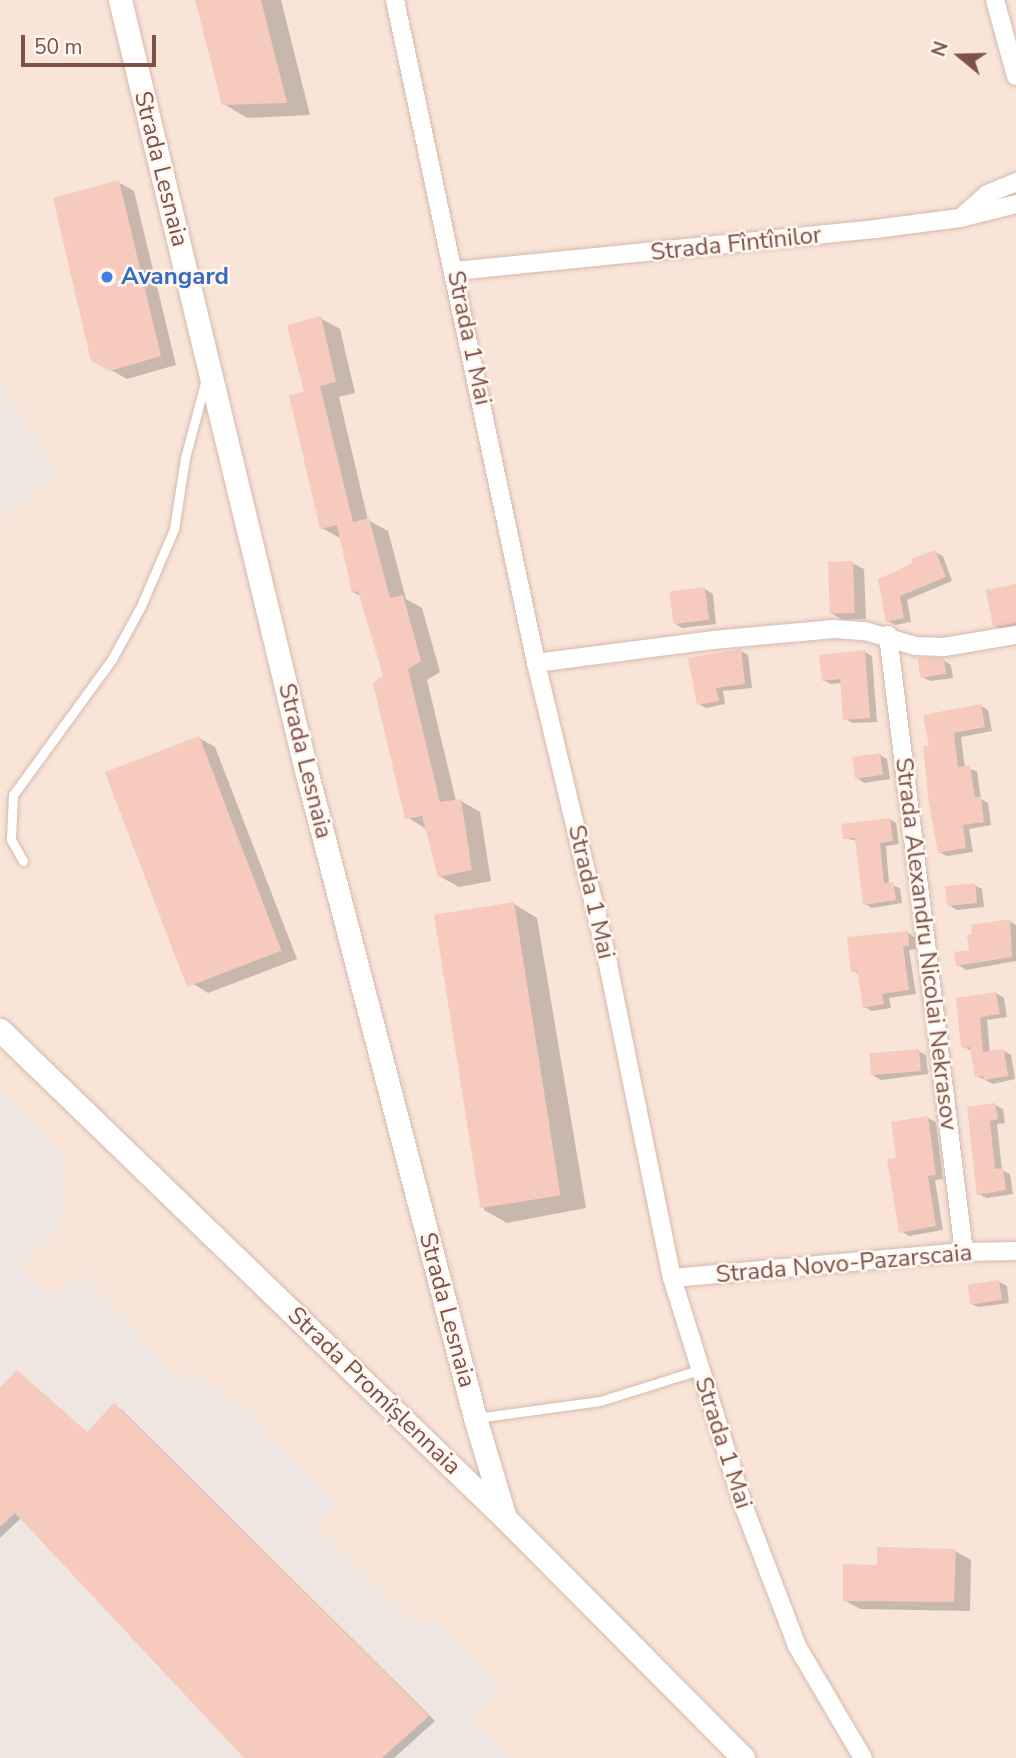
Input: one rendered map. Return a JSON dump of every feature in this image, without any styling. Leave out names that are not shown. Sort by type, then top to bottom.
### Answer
[{"type":"street","name":"Strada Lesnaia","points":[[120,0],[307,774],[475,1418],[505,1518]]},
{"type":"street","name":"Strada 1 Mai","points":[[395,0],[455,271],[536,663],[608,964],[672,1278],[743,1505],[797,1646],[863,1758]]},
{"type":"street","points":[[995,0],[1016,76]]},
{"type":"street","points":[[960,218],[987,194],[1016,182]]},
{"type":"street","name":"Strada Fîntînilor","points":[[455,271],[734,245],[960,218],[1016,204]]},
{"type":"street","points":[[536,663],[713,640],[834,629],[888,635],[915,646],[944,647],[1016,635]]},
{"type":"street","name":"Strada Alexandru Nicolai Nekrasov","points":[[888,635],[964,1252]]},
{"type":"street","name":"Strada Promîșlennaia","points":[[0,1030],[505,1518],[743,1758]]},
{"type":"street","name":"Strada Novo-Pazarscaia","points":[[672,1278],[964,1252],[1016,1251]]},
{"type":"lane","points":[[23,861],[11,839],[13,795],[113,659],[141,606],[174,529],[185,458],[209,368]]},
{"type":"lane","points":[[475,1418],[600,1401],[699,1370]]},
{"type":"shaded area","points":[[0,0],[1016,0],[1016,1758],[0,1758]]},
{"type":"shaded area","points":[[0,379],[58,473],[0,521]]},
{"type":"shaded area","points":[[0,1089],[62,1154],[66,1203],[59,1230],[21,1266],[50,1296],[84,1273],[177,1377],[191,1369],[247,1410],[337,1504],[316,1526],[419,1626],[431,1615],[502,1690],[472,1717],[512,1758],[0,1758]]},
{"type":"building","points":[[195,0],[261,0],[287,103],[222,105]]},
{"type":"building","name":"Avangard","points":[[119,180],[161,356],[110,371],[91,361],[53,198]]},
{"type":"building","points":[[321,316],[336,382],[320,386],[353,522],[369,518],[390,598],[403,595],[421,661],[408,669],[440,802],[461,799],[472,870],[438,877],[422,816],[405,819],[373,683],[383,676],[358,591],[352,593],[337,525],[320,529],[289,395],[304,392],[287,325]]},
{"type":"building","points":[[935,550],[946,577],[900,596],[904,618],[886,622],[878,579],[913,564],[911,559]]},
{"type":"building","points":[[853,561],[855,613],[830,614],[828,562]]},
{"type":"building","points":[[1016,584],[1016,623],[993,627],[986,590]]},
{"type":"building","points":[[705,587],[709,620],[673,624],[669,591]]},
{"type":"building","points":[[741,649],[745,684],[716,688],[719,701],[697,705],[688,658]]},
{"type":"building","points":[[865,650],[870,718],[843,720],[840,679],[822,681],[819,655]]},
{"type":"building","points":[[918,658],[944,658],[946,674],[920,678]]},
{"type":"building","points":[[981,704],[985,727],[954,733],[958,767],[970,765],[975,797],[981,797],[984,822],[963,825],[966,848],[938,853],[929,804],[923,746],[929,746],[923,715]]},
{"type":"building","points":[[199,736],[281,951],[187,987],[105,772]]},
{"type":"building","points":[[880,753],[883,775],[855,779],[852,757]]},
{"type":"building","points":[[890,818],[893,841],[880,843],[884,883],[893,882],[896,900],[863,905],[855,838],[843,839],[841,824]]},
{"type":"building","points":[[975,883],[977,903],[947,906],[945,886]]},
{"type":"building","points":[[514,902],[560,1195],[480,1208],[434,915]]},
{"type":"building","points":[[1010,919],[1012,957],[956,966],[954,952],[969,950],[967,935],[972,934],[971,925]]},
{"type":"building","points":[[908,931],[909,946],[903,946],[909,990],[882,994],[884,1004],[863,1008],[857,971],[851,972],[847,937]]},
{"type":"building","points":[[996,992],[1000,1014],[980,1017],[983,1052],[1004,1049],[1008,1076],[984,1080],[983,1076],[975,1077],[970,1047],[961,1048],[956,998]]},
{"type":"building","points":[[919,1049],[921,1071],[871,1075],[869,1053]]},
{"type":"building","points":[[995,1103],[998,1119],[990,1121],[995,1169],[1003,1168],[1006,1190],[977,1195],[967,1107]]},
{"type":"building","points":[[928,1116],[936,1175],[928,1176],[936,1226],[899,1233],[887,1159],[896,1158],[891,1122]]},
{"type":"building","points":[[999,1280],[1002,1300],[971,1305],[967,1285]]},
{"type":"building","points":[[17,1370],[87,1432],[114,1403],[429,1716],[382,1758],[244,1758],[15,1513],[0,1527],[0,1388]]},
{"type":"building","points":[[877,1547],[956,1549],[954,1602],[843,1601],[843,1564],[877,1565]]},
{"type":"place","name":"Avangard","points":[[107,277]]}]
